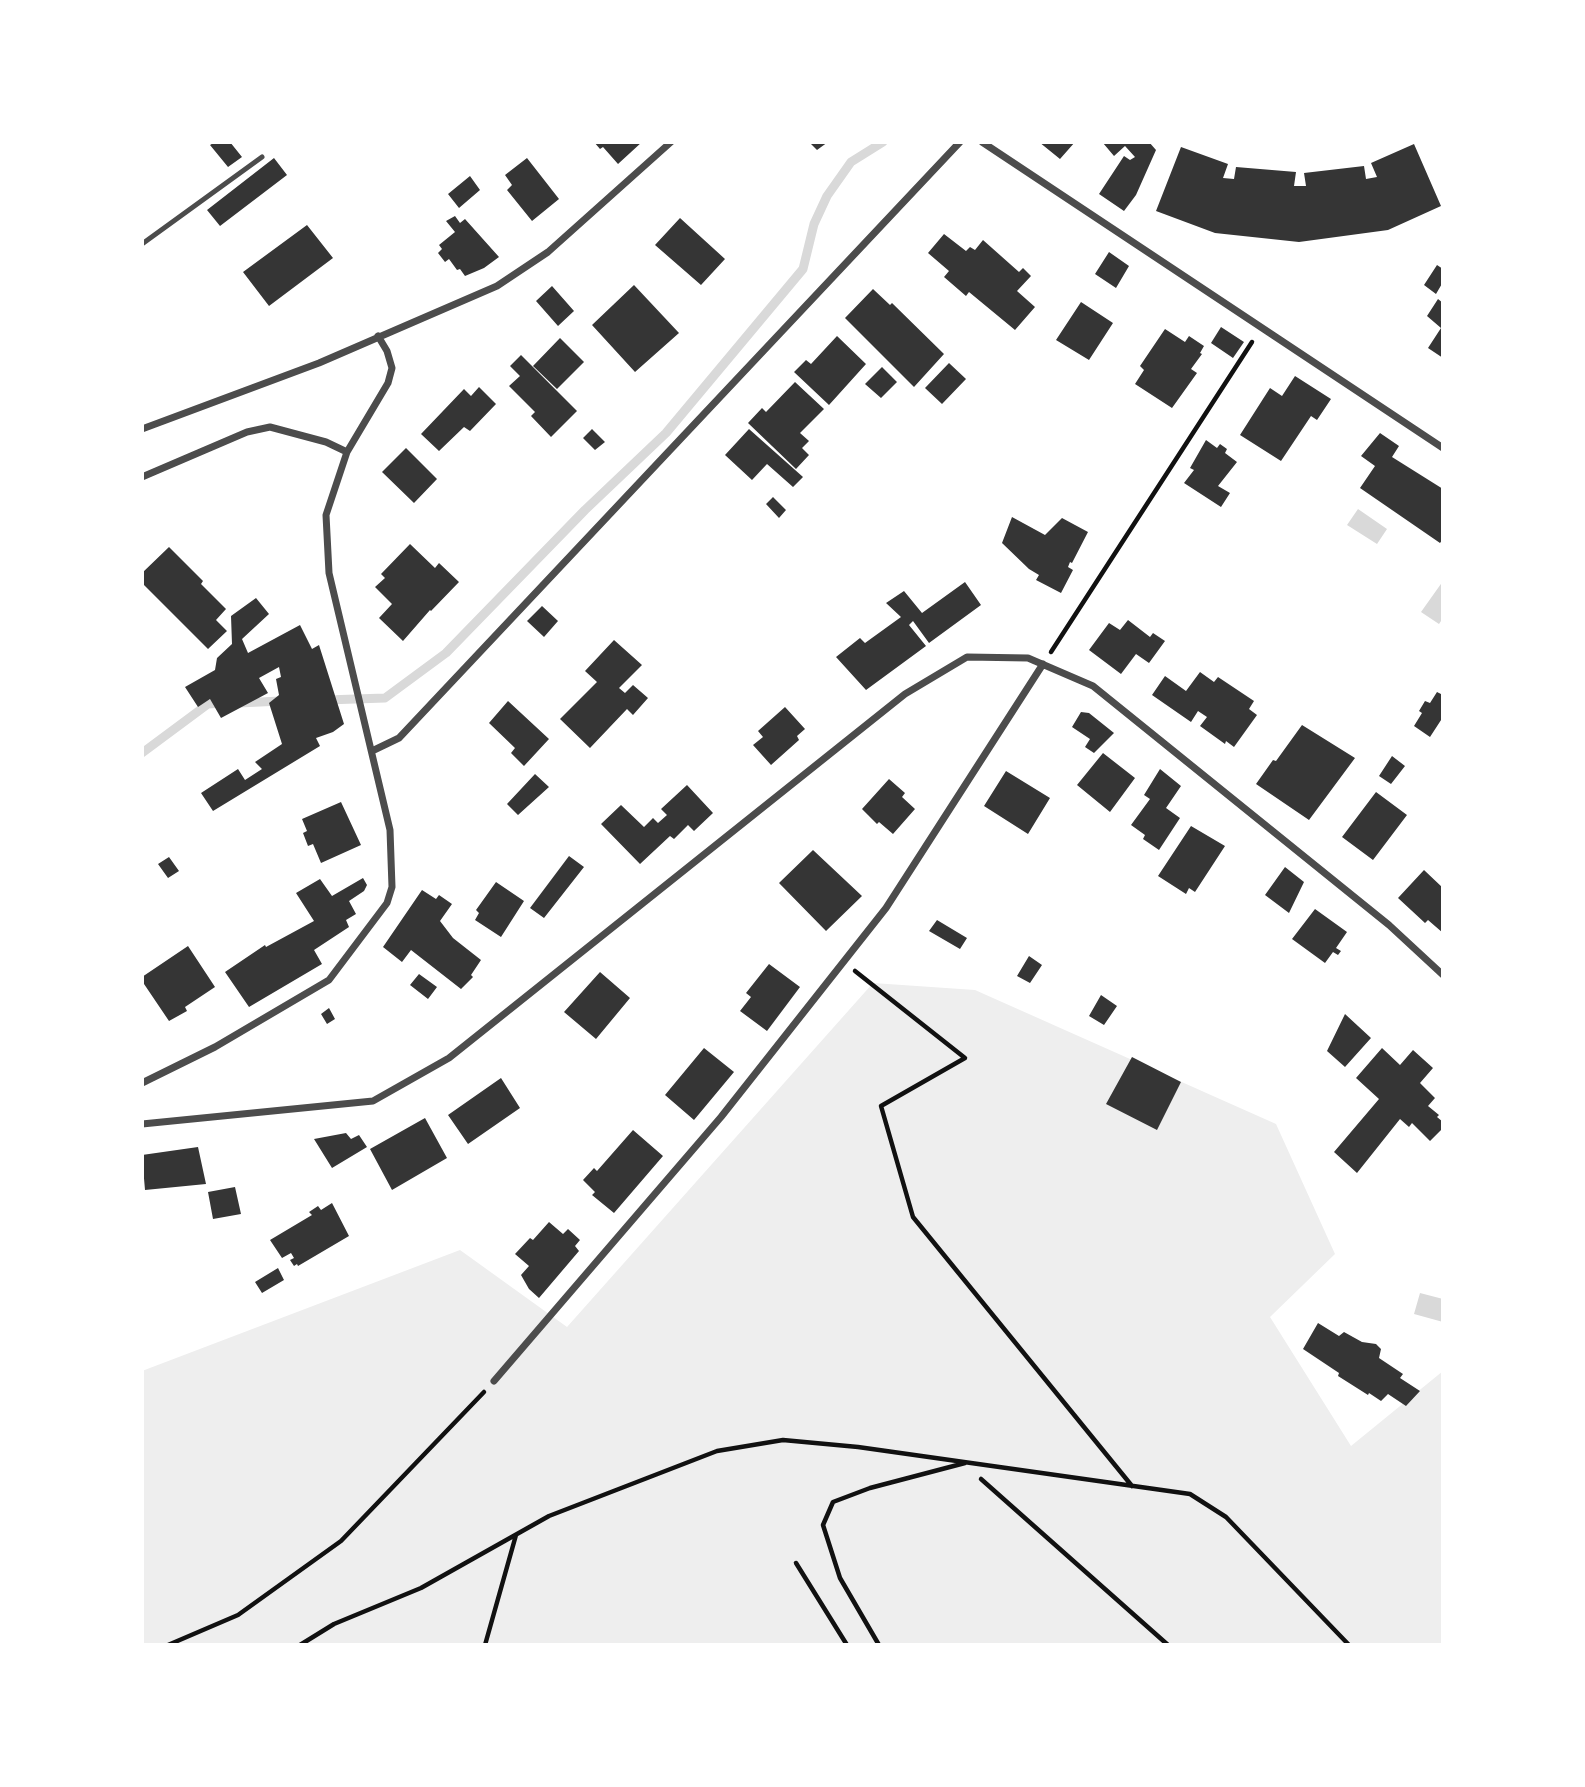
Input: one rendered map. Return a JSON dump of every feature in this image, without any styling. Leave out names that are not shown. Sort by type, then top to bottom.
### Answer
[{"type":"street","points":[[142,429],[319,363],[497,286],[566,237],[671,142]]},
{"type":"street","points":[[372,751],[399,737],[960,142]]},
{"type":"street","points":[[982,142],[1443,448]]},
{"type":"street","points":[[142,1083],[215,1047],[329,980],[387,903],[392,887],[390,830],[329,573],[326,515],[346,452],[388,383],[392,368],[387,351],[378,336]]},
{"type":"street","points":[[142,477],[247,432],[270,427],[326,442],[346,452]]},
{"type":"street","points":[[142,1124],[373,1101],[449,1058],[905,694],[967,657],[1028,658],[1093,686],[1390,925],[1443,975]]},
{"type":"street","points":[[494,1381],[721,1117],[886,908],[1043,664]]},
{"type":"lane","points":[[142,244],[262,157]]},
{"type":"path","points":[[1043,664],[1262,326]]},
{"type":"path","points":[[844,962],[965,1058],[881,1106],[913,1217],[1132,1486]]},
{"type":"path","points":[[168,1645],[238,1615],[341,1541],[494,1381]]},
{"type":"path","points":[[300,1645],[334,1624],[421,1588],[550,1516],[717,1451],[783,1440],[858,1447],[1190,1494],[1226,1517],[1349,1645]]},
{"type":"path","points":[[879,1645],[840,1578],[822,1525],[833,1502],[870,1488],[967,1463]]},
{"type":"path","points":[[981,1479],[1168,1645]]},
{"type":"path","points":[[485,1645],[516,1535]]},
{"type":"path","points":[[796,1563],[847,1645]]},
{"type":"shaded area","points":[[1358,509],[1387,529],[1377,544],[1347,525]]},
{"type":"shaded area","points":[[1443,581],[1443,618],[1439,624],[1421,612]]},
{"type":"shaded area","points":[[873,983],[975,990],[1276,1124],[1335,1254],[1270,1317],[1351,1446],[1443,1371],[1443,1645],[142,1645],[142,1371],[460,1250],[567,1327]]},
{"type":"shaded area","points":[[1420,1293],[1443,1299],[1443,1322],[1414,1314]]},
{"type":"building","points":[[215,142],[230,142],[242,157],[228,167],[210,145]]},
{"type":"building","points":[[594,142],[642,142],[618,164],[603,147],[600,149]]},
{"type":"building","points":[[809,142],[828,142],[817,150]]},
{"type":"building","points":[[1039,142],[1075,142],[1060,159]]},
{"type":"building","points":[[1149,142],[1156,150],[1136,195],[1124,211],[1099,194],[1124,156],[1130,160],[1135,157],[1125,146],[1114,156],[1103,143]]},
{"type":"building","points":[[1414,144],[1441,206],[1388,230],[1299,242],[1215,233],[1156,211],[1181,147],[1228,164],[1223,178],[1234,179],[1236,167],[1296,172],[1294,186],[1306,186],[1304,173],[1364,166],[1366,179],[1377,177],[1371,163]]},
{"type":"building","points":[[274,158],[287,175],[220,226],[207,210]]},
{"type":"building","points":[[527,158],[559,199],[532,221],[507,190],[512,185],[505,175]]},
{"type":"building","points":[[470,176],[480,190],[459,208],[448,194]]},
{"type":"building","points":[[455,216],[460,223],[465,219],[499,257],[484,268],[465,276],[449,259],[445,262],[438,253],[442,249],[439,245],[455,232],[446,221]]},
{"type":"building","points":[[680,218],[725,259],[701,285],[655,245]]},
{"type":"building","points":[[307,225],[333,258],[269,306],[243,272]]},
{"type":"building","points":[[944,234],[966,251],[970,247],[975,250],[983,240],[1019,272],[1023,268],[1031,276],[1017,291],[1035,307],[1015,330],[969,292],[966,296],[944,277],[949,271],[928,253]]},
{"type":"building","points":[[1109,252],[1129,266],[1116,288],[1095,274]]},
{"type":"building","points":[[1437,265],[1443,269],[1443,282],[1436,294],[1424,285]]},
{"type":"building","points":[[634,285],[679,333],[635,372],[592,325]]},
{"type":"building","points":[[552,286],[574,311],[558,326],[536,301]]},
{"type":"building","points":[[873,289],[890,305],[892,303],[944,354],[914,387],[845,318]]},
{"type":"building","points":[[1438,299],[1443,303],[1443,358],[1428,348],[1441,328],[1427,316]]},
{"type":"building","points":[[1081,302],[1113,323],[1089,360],[1056,340]]},
{"type":"building","points":[[1221,327],[1244,342],[1233,358],[1211,343]]},
{"type":"building","points":[[1165,329],[1185,342],[1189,336],[1204,346],[1200,353],[1202,354],[1191,369],[1197,373],[1172,408],[1135,384],[1144,370],[1140,366]]},
{"type":"building","points":[[837,336],[866,364],[829,405],[794,372],[806,360],[811,364]]},
{"type":"building","points":[[560,338],[584,362],[557,389],[533,366]]},
{"type":"building","points":[[521,355],[577,411],[551,437],[531,416],[535,412],[509,386],[520,376],[510,366]]},
{"type":"building","points":[[949,363],[966,379],[942,404],[925,388]]},
{"type":"building","points":[[882,367],[897,382],[881,398],[865,384]]},
{"type":"building","points":[[1295,376],[1331,399],[1317,420],[1311,416],[1281,461],[1240,435],[1270,388],[1282,396]]},
{"type":"building","points":[[795,382],[824,409],[800,433],[809,441],[802,448],[809,455],[796,469],[748,423],[762,408],[766,412]]},
{"type":"building","points":[[479,387],[496,404],[470,431],[464,427],[439,451],[421,434],[464,389],[471,396]]},
{"type":"building","points":[[592,429],[605,442],[595,450],[583,438]]},
{"type":"building","points":[[749,429],[803,477],[793,487],[767,464],[752,480],[725,455]]},
{"type":"building","points":[[1380,433],[1399,446],[1392,457],[1443,489],[1443,539],[1440,543],[1360,488],[1375,466],[1361,456]]},
{"type":"building","points":[[1206,440],[1217,448],[1220,444],[1227,449],[1225,453],[1237,462],[1218,486],[1230,493],[1221,507],[1184,483],[1194,470],[1190,468]]},
{"type":"building","points":[[406,448],[437,479],[414,503],[382,472]]},
{"type":"building","points":[[773,497],[786,510],[779,518],[766,504]]},
{"type":"building","points":[[1012,517],[1045,535],[1062,518],[1088,532],[1072,563],[1070,562],[1068,567],[1073,570],[1061,593],[1036,580],[1039,575],[1002,543]]},
{"type":"building","points":[[410,544],[435,568],[439,563],[459,582],[403,641],[379,618],[392,604],[375,587],[385,578],[381,574]]},
{"type":"building","points":[[169,547],[226,609],[216,620],[227,631],[208,649],[142,583],[142,573]]},
{"type":"building","points":[[965,582],[981,605],[929,643],[913,621],[909,625],[926,646],[866,690],[836,657],[860,638],[865,643],[901,617],[886,603],[904,591],[922,613]]},
{"type":"building","points":[[256,598],[269,614],[242,639],[248,653],[300,625],[312,649],[319,645],[344,724],[333,732],[316,738],[320,746],[213,811],[201,793],[238,769],[245,780],[262,769],[255,762],[282,744],[269,703],[279,695],[276,679],[281,677],[279,667],[259,678],[268,693],[221,718],[210,699],[198,707],[185,687],[215,670],[217,658],[232,644],[231,616]]},
{"type":"building","points":[[542,606],[558,621],[544,637],[527,621]]},
{"type":"building","points":[[1128,620],[1150,637],[1153,633],[1165,641],[1149,663],[1136,654],[1121,674],[1089,650],[1109,623],[1120,630]]},
{"type":"building","points":[[614,640],[642,665],[619,688],[625,693],[633,685],[648,698],[633,715],[627,709],[590,748],[560,719],[597,682],[585,671]]},
{"type":"building","points":[[1200,672],[1214,682],[1218,677],[1254,701],[1249,709],[1257,715],[1234,747],[1226,741],[1225,744],[1200,726],[1207,717],[1198,711],[1191,722],[1152,695],[1165,676],[1186,691]]},
{"type":"building","points":[[1437,692],[1443,695],[1443,717],[1430,737],[1414,726],[1425,701],[1430,703]]},
{"type":"building","points":[[508,701],[549,739],[524,766],[511,753],[515,748],[489,723]]},
{"type":"building","points":[[785,707],[805,729],[797,736],[799,740],[771,765],[753,745],[763,737],[758,731]]},
{"type":"building","points":[[1081,712],[1089,713],[1114,733],[1094,753],[1085,747],[1090,739],[1072,727]]},
{"type":"building","points":[[1302,725],[1355,758],[1309,820],[1256,784]]},
{"type":"building","points":[[1103,753],[1135,778],[1110,812],[1077,785]]},
{"type":"building","points":[[1392,756],[1405,766],[1391,784],[1379,776]]},
{"type":"building","points":[[1160,769],[1181,786],[1166,808],[1180,818],[1159,850],[1143,839],[1145,835],[1131,825],[1150,799],[1144,795]]},
{"type":"building","points":[[1006,771],[1050,798],[1028,834],[984,806]]},
{"type":"building","points":[[535,774],[549,787],[518,815],[507,804]]},
{"type":"building","points":[[889,779],[905,793],[902,797],[915,809],[893,834],[879,822],[877,824],[862,809]]},
{"type":"building","points":[[687,785],[713,813],[694,831],[688,825],[674,839],[670,836],[640,864],[601,824],[621,805],[644,827],[653,818],[658,823],[667,815],[661,809]]},
{"type":"building","points":[[1376,792],[1407,815],[1373,860],[1342,837]]},
{"type":"building","points":[[341,802],[361,845],[321,863],[313,844],[308,846],[303,833],[307,831],[302,819]]},
{"type":"building","points":[[1191,826],[1225,846],[1195,892],[1189,888],[1186,894],[1158,876]]},
{"type":"building","points":[[813,850],[862,896],[826,931],[779,883]]},
{"type":"building","points":[[569,856],[584,867],[544,918],[530,908]]},
{"type":"building","points":[[169,857],[179,871],[168,878],[158,864]]},
{"type":"building","points":[[1285,867],[1304,882],[1289,913],[1265,895]]},
{"type":"building","points":[[1424,870],[1443,888],[1443,933],[1428,920],[1425,923],[1398,898]]},
{"type":"building","points":[[363,878],[367,885],[364,891],[349,901],[356,914],[346,920],[349,927],[314,950],[322,964],[249,1007],[225,972],[265,945],[266,947],[314,921],[296,893],[320,879],[332,896]]},
{"type":"building","points":[[496,882],[524,901],[501,937],[475,920],[479,913],[476,910]]},
{"type":"building","points":[[422,890],[436,899],[439,895],[452,904],[440,921],[453,938],[481,960],[471,975],[473,977],[461,989],[411,950],[402,962],[383,947]]},
{"type":"building","points":[[1315,909],[1347,932],[1336,948],[1341,951],[1338,955],[1333,952],[1325,963],[1292,939]]},
{"type":"building","points":[[937,920],[967,938],[960,949],[929,931]]},
{"type":"building","points":[[188,946],[215,987],[185,1007],[187,1011],[169,1021],[142,977]]},
{"type":"building","points":[[1029,956],[1042,965],[1030,983],[1017,976]]},
{"type":"building","points":[[769,964],[800,987],[767,1031],[740,1011],[751,997],[746,993]]},
{"type":"building","points":[[600,972],[630,998],[596,1039],[564,1012]]},
{"type":"building","points":[[419,974],[437,987],[428,999],[410,985]]},
{"type":"building","points":[[1101,995],[1117,1006],[1104,1025],[1089,1016]]},
{"type":"building","points":[[329,1008],[335,1019],[327,1024],[321,1014]]},
{"type":"building","points":[[1345,1014],[1371,1038],[1345,1067],[1327,1051]]},
{"type":"building","points":[[704,1048],[734,1072],[694,1120],[665,1095]]},
{"type":"building","points":[[1382,1048],[1400,1065],[1413,1050],[1433,1068],[1420,1083],[1435,1098],[1428,1106],[1439,1115],[1437,1117],[1443,1122],[1443,1128],[1430,1141],[1412,1123],[1409,1127],[1400,1119],[1357,1173],[1334,1152],[1379,1099],[1356,1078]]},
{"type":"building","points":[[1132,1057],[1181,1082],[1157,1130],[1106,1104]]},
{"type":"building","points":[[501,1078],[520,1108],[468,1144],[448,1115]]},
{"type":"building","points":[[425,1118],[447,1158],[392,1190],[370,1149]]},
{"type":"building","points":[[633,1130],[663,1156],[614,1213],[592,1195],[595,1192],[583,1180],[594,1168],[597,1171]]},
{"type":"building","points":[[346,1133],[351,1139],[359,1135],[367,1147],[332,1168],[314,1139]]},
{"type":"building","points":[[198,1147],[206,1184],[145,1190],[142,1155]]},
{"type":"building","points":[[235,1187],[241,1214],[213,1219],[208,1192]]},
{"type":"building","points":[[332,1203],[349,1236],[298,1266],[294,1266],[290,1260],[294,1258],[291,1253],[282,1258],[270,1240],[312,1215],[309,1212],[318,1206],[321,1210]]},
{"type":"building","points":[[549,1222],[563,1234],[568,1229],[580,1240],[575,1246],[579,1251],[539,1298],[529,1289],[521,1275],[529,1266],[515,1254],[530,1238],[533,1240]]},
{"type":"building","points":[[278,1268],[284,1280],[262,1293],[255,1282]]},
{"type":"building","points":[[1318,1323],[1339,1336],[1344,1332],[1362,1342],[1376,1344],[1381,1349],[1379,1358],[1403,1374],[1400,1378],[1420,1391],[1406,1406],[1388,1394],[1381,1401],[1338,1376],[1339,1373],[1303,1349]]},
{"type":"waterway","points":[[326,700],[385,698],[446,653],[585,510],[666,433],[803,269],[814,224],[827,196],[851,162],[883,142]]},
{"type":"waterway","points":[[239,703],[281,701]]},
{"type":"waterway","points":[[142,753],[208,704],[222,703]]}]
